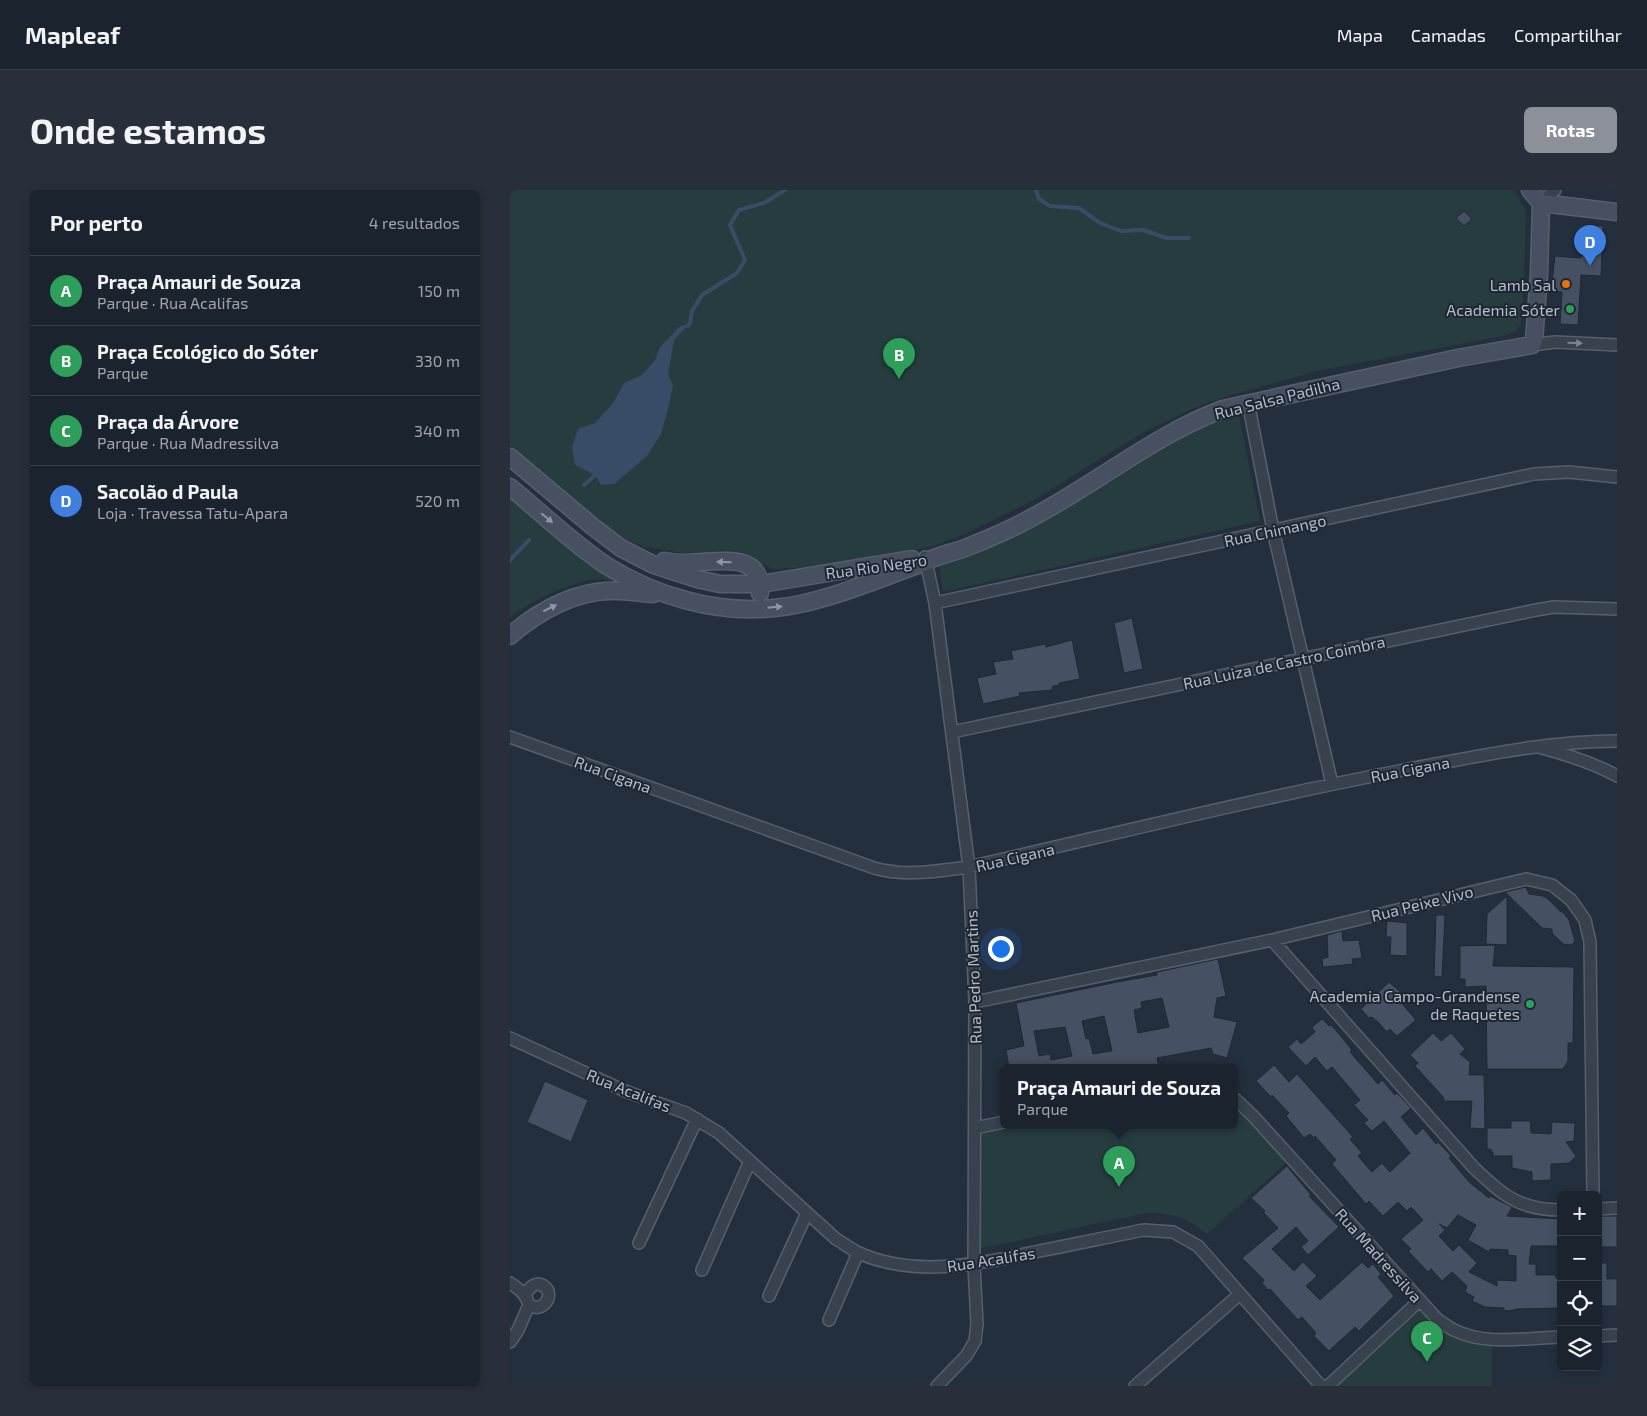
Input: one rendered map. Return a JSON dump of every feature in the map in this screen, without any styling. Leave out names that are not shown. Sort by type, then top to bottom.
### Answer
[{"type":"main road","points":[[1530,190],[1541,203],[1539,274],[1532,345]]},
{"type":"main road","points":[[1541,203],[1617,212]]},
{"type":"main road","name":"Rua Salsa Padilha","points":[[928,558],[963,549],[1031,518],[1196,419],[1223,409],[1248,402],[1458,358],[1532,345]]},
{"type":"main road","name":"Rua Rio Negro","points":[[510,457],[621,548],[654,565],[697,579],[720,584],[761,584],[928,558]]},
{"type":"main road","name":"Rua Rio Negro","points":[[510,487],[577,543],[608,566],[644,586],[675,597],[707,605],[726,608],[774,608],[821,598],[928,558]]},
{"type":"main road","points":[[635,556],[681,563],[727,561],[749,565],[755,571],[761,584],[760,595],[750,602],[707,605]]},
{"type":"main road","points":[[510,636],[540,613],[563,602],[588,594],[617,590],[675,597]]},
{"type":"street","points":[[1541,203],[1555,190]]},
{"type":"street","points":[[1532,345],[1555,342],[1617,345]]},
{"type":"street","points":[[1248,402],[1273,530],[1332,784]]},
{"type":"street","name":"Rua Chimango","points":[[935,603],[1534,474],[1569,472],[1617,477]]},
{"type":"street","name":"Rua Pedro Martins","points":[[928,558],[970,867],[975,1002],[974,1265],[977,1324],[975,1341],[966,1356],[937,1386]]},
{"type":"street","name":"Rua Luiza de Castro Coimbra","points":[[952,732],[1303,657],[1536,610],[1554,607],[1617,609]]},
{"type":"street","name":"Rua Cigana","points":[[510,737],[891,873],[914,873],[970,867],[1332,784],[1533,746],[1569,742],[1617,741]]},
{"type":"street","name":"Rua Cigana","points":[[1533,746],[1574,757],[1603,768],[1617,776]]},
{"type":"street","name":"Rua Peixe Vivo","points":[[975,1002],[1272,940],[1526,879],[1552,885],[1571,900],[1585,920],[1590,942],[1592,1191]]},
{"type":"street","points":[[1272,940],[1480,1174],[1499,1192],[1523,1205],[1557,1209]]},
{"type":"street","name":"Rua Acalifas","points":[[511,1042],[625,1092],[686,1113],[697,1119],[719,1133],[836,1239],[858,1252],[880,1261],[940,1267],[974,1265],[1144,1230],[1173,1232],[1198,1246],[1321,1386]]},
{"type":"street","name":"Rua Madressilva","points":[[1238,1102],[1438,1319],[1454,1330],[1472,1336],[1494,1339],[1557,1337]]},
{"type":"street","points":[[639,1243],[697,1119]]},
{"type":"street","points":[[975,1128],[1000,1123]]},
{"type":"street","points":[[702,1270],[750,1161]]},
{"type":"street","points":[[1602,1209],[1617,1208]]},
{"type":"street","points":[[769,1296],[808,1213]]},
{"type":"street","points":[[829,1320],[858,1252]]},
{"type":"street","points":[[510,1283],[519,1289],[527,1300],[518,1330],[510,1342]]},
{"type":"street","points":[[1135,1386],[1240,1294]]},
{"type":"street","points":[[1328,1386],[1420,1300]]},
{"type":"street","points":[[1602,1336],[1617,1335]]},
{"type":"green space","points":[[510,190],[1514,190],[1526,211],[1521,323],[1517,331],[1504,336],[1321,370],[1196,407],[1142,433],[1032,501],[962,535],[933,546],[879,557],[773,569],[752,557],[722,551],[683,553],[642,546],[628,540],[510,451]]},
{"type":"green space","points":[[1223,416],[1239,416],[1260,521],[943,592],[939,563],[1148,452]]},
{"type":"green space","points":[[510,496],[620,582],[600,579],[578,583],[540,598],[510,617]]},
{"type":"green space","points":[[1238,1110],[1288,1161],[1207,1234],[1192,1223],[1179,1217],[1146,1213],[978,1249],[981,1131],[1000,1127],[1000,1129],[1238,1129]]},
{"type":"green space","points":[[1420,1307],[1492,1343],[1492,1386],[1343,1386],[1340,1382]]},
{"type":"water","points":[[690,323],[674,340],[668,374],[673,386],[661,434],[647,456],[614,484],[601,485],[595,475],[575,465],[572,448],[578,429],[595,423],[613,403],[624,383],[642,375],[655,360],[660,347],[679,327]]},
{"type":"building","points":[[1464,211],[1472,219],[1464,226],[1456,218]]},
{"type":"building","points":[[1588,225],[1603,226],[1601,276],[1581,275],[1578,325],[1560,324],[1562,292],[1551,291],[1555,256],[1580,258],[1586,252]]},
{"type":"building","points":[[1132,618],[1143,669],[1124,673],[1114,623]]},
{"type":"building","points":[[1072,640],[1080,679],[1059,683],[1060,685],[1053,686],[1052,690],[1019,693],[1020,696],[983,704],[977,678],[996,674],[993,662],[1013,659],[1011,651],[1045,644],[1046,647]]},
{"type":"building","points":[[1526,887],[1529,894],[1543,896],[1563,912],[1569,920],[1575,941],[1571,945],[1563,944],[1552,933],[1552,929],[1542,928],[1505,892]]},
{"type":"building","points":[[1507,896],[1507,945],[1486,944],[1487,914]]},
{"type":"building","points":[[1436,915],[1445,915],[1442,977],[1434,976]]},
{"type":"building","points":[[1387,921],[1407,923],[1407,956],[1390,955],[1391,937],[1386,937]]},
{"type":"building","points":[[1342,931],[1343,941],[1359,940],[1362,958],[1352,959],[1353,964],[1323,967],[1322,959],[1328,957],[1327,935]]},
{"type":"building","name":"Academia Campo-Grandense de Raquetes","points":[[1495,945],[1493,966],[1574,967],[1573,1043],[1568,1043],[1568,1061],[1563,1069],[1487,1069],[1486,986],[1465,987],[1465,979],[1460,979],[1460,946]]},
{"type":"building","points":[[1218,959],[1226,996],[1217,998],[1214,1017],[1237,1022],[1227,1058],[1213,1054],[1211,1048],[1157,1058],[1158,1064],[1008,1064],[1006,1050],[1024,1046],[1016,1003],[1157,975],[1157,972]],"holes":[[[1162,998],[1169,1027],[1138,1033],[1134,1010],[1142,1008],[1141,1002]],[[1104,1016],[1112,1051],[1093,1054],[1089,1038],[1086,1039],[1082,1021]],[[1065,1027],[1072,1056],[1051,1060],[1050,1054],[1039,1056],[1034,1031]]]},
{"type":"building","points":[[1389,982],[1403,994],[1398,999],[1416,1020],[1397,1036],[1390,1029],[1387,1032],[1361,1009]]},
{"type":"building","points":[[1322,1019],[1329,1026],[1331,1025],[1352,1050],[1350,1052],[1378,1084],[1382,1080],[1395,1095],[1397,1093],[1411,1108],[1401,1117],[1416,1135],[1423,1128],[1436,1144],[1438,1142],[1451,1156],[1449,1158],[1470,1183],[1489,1198],[1490,1196],[1512,1207],[1507,1216],[1557,1219],[1557,1246],[1531,1246],[1529,1264],[1536,1264],[1536,1275],[1556,1275],[1557,1308],[1504,1311],[1504,1308],[1485,1307],[1472,1301],[1474,1297],[1465,1292],[1467,1286],[1452,1272],[1442,1281],[1431,1269],[1428,1272],[1408,1251],[1411,1249],[1401,1239],[1423,1220],[1411,1207],[1407,1211],[1398,1202],[1383,1216],[1369,1201],[1366,1204],[1332,1164],[1336,1160],[1315,1136],[1314,1138],[1310,1134],[1304,1138],[1286,1116],[1289,1113],[1256,1081],[1274,1065],[1289,1082],[1297,1074],[1353,1137],[1350,1139],[1362,1153],[1358,1156],[1372,1172],[1382,1163],[1390,1172],[1410,1153],[1384,1121],[1372,1131],[1364,1123],[1368,1120],[1354,1105],[1360,1100],[1332,1067],[1327,1071],[1315,1057],[1306,1066],[1288,1047],[1297,1039],[1301,1044],[1315,1032],[1312,1027]],"holes":[[[1458,1215],[1476,1225],[1468,1240],[1489,1252],[1490,1249],[1508,1250],[1508,1255],[1516,1256],[1516,1281],[1497,1280],[1497,1286],[1469,1272],[1477,1263],[1459,1245],[1453,1251],[1439,1236],[1445,1230],[1439,1224],[1447,1228]]]},
{"type":"building","points":[[1433,1033],[1441,1041],[1451,1033],[1465,1049],[1460,1054],[1470,1062],[1469,1075],[1484,1075],[1485,1129],[1470,1128],[1472,1101],[1443,1101],[1444,1098],[1415,1066],[1418,1063],[1410,1055]]},
{"type":"building","points":[[545,1081],[588,1100],[571,1142],[527,1122]]},
{"type":"building","points":[[1511,1121],[1530,1121],[1531,1133],[1551,1134],[1552,1122],[1575,1123],[1574,1141],[1566,1142],[1576,1156],[1569,1163],[1551,1164],[1551,1180],[1532,1181],[1532,1172],[1512,1168],[1512,1156],[1493,1156],[1491,1149],[1487,1149],[1487,1128],[1511,1128]]},
{"type":"building","points":[[1287,1166],[1311,1195],[1309,1196],[1339,1227],[1308,1255],[1301,1247],[1308,1241],[1296,1227],[1272,1249],[1294,1271],[1303,1262],[1317,1276],[1306,1286],[1320,1300],[1362,1262],[1368,1268],[1373,1264],[1381,1274],[1378,1277],[1394,1296],[1359,1331],[1355,1327],[1329,1351],[1314,1336],[1316,1333],[1302,1317],[1298,1320],[1270,1289],[1268,1290],[1262,1283],[1264,1280],[1242,1258],[1278,1228],[1263,1212],[1265,1211],[1251,1198]]},
{"type":"building","points":[[1602,1216],[1617,1216],[1617,1247],[1602,1247]]},
{"type":"building","points":[[1602,1263],[1607,1263],[1607,1279],[1617,1279],[1617,1306],[1602,1306]]},
{"type":"waterway","points":[[688,326],[692,311],[702,295],[737,273],[745,260],[730,225],[739,210],[764,203],[785,190]]},
{"type":"waterway","points":[[1036,190],[1039,199],[1050,206],[1079,208],[1100,223],[1121,231],[1143,230],[1167,238],[1189,238]]},
{"type":"waterway","points":[[584,485],[595,475],[596,470]]},
{"type":"waterway","points":[[510,560],[529,540]]},
{"type":"place","name":"Sacolão d Paula","points":[[1590,266]]},
{"type":"place","name":"Lamb Sal","points":[[1566,284]]},
{"type":"place","name":"Academia Sóter","points":[[1570,309]]},
{"type":"place","name":"Praça Ecológico do Sóter","points":[[899,379]]},
{"type":"place","name":"Academia Campo-Grandense de Raquetes","points":[[1530,1004]]},
{"type":"place","name":"Praça Amauri de Souza","points":[[1119,1187]]},
{"type":"place","name":"Praça da Árvore","points":[[1427,1362]]}]
